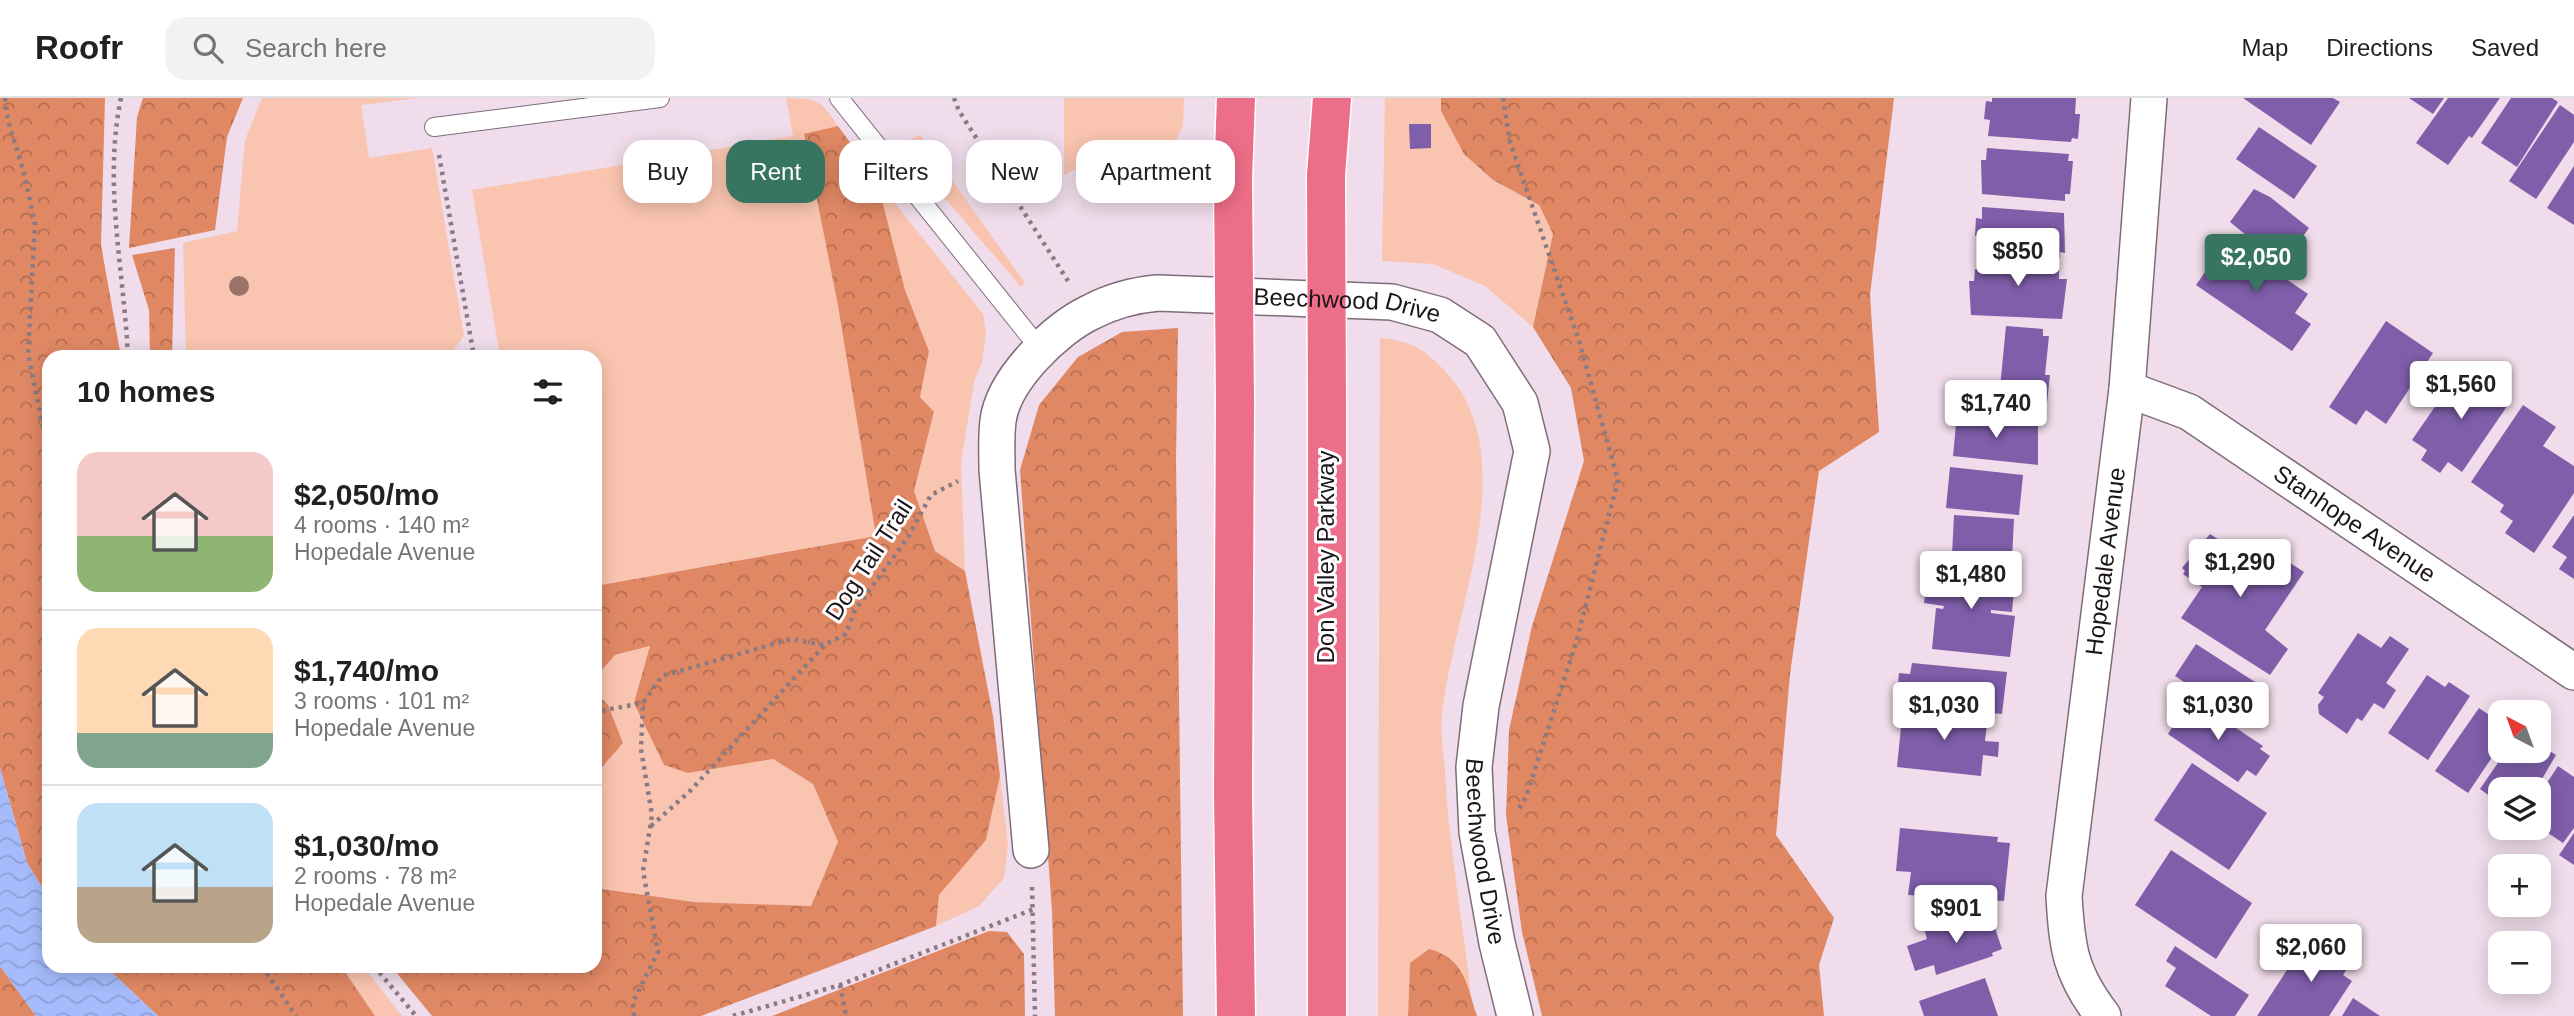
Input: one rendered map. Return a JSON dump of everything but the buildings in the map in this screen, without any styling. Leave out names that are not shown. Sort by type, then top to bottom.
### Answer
[{"type":"highway","points":[[1236,98],[1233,180],[1233,793],[1236,1016]]},
{"type":"highway","name":"Don Valley Parkway","points":[[1327,1016],[1326,175],[1332,98]]},
{"type":"street","name":"Hopedale Avenue","points":[[2103,1016],[2086,994],[2067,947],[2064,896],[2127,389],[2149,98]]},
{"type":"street","name":"Beechwood Drive","points":[[1031,850],[997,470],[998,419],[1007,393],[1040,349],[1089,312],[1134,295],[1158,293],[1392,302],[1440,315],[1480,341],[1520,403],[1532,451],[1480,706],[1474,767],[1479,844],[1497,943],[1515,1016]]},
{"type":"street","name":"Stanhope Avenue","points":[[2127,389],[2189,412],[2574,672]]},
{"type":"lane","points":[[434,127],[660,98]]},
{"type":"lane","points":[[839,98],[1040,349]]},
{"type":"path","points":[[5,98],[8,121],[23,169],[35,224],[28,354],[42,423]]},
{"type":"path","points":[[121,98],[116,124],[112,204],[125,292],[128,350]]},
{"type":"path","points":[[954,98],[958,111],[1089,312]]},
{"type":"path","points":[[434,127],[473,350]]},
{"type":"path","name":"Dog Tail Trail","points":[[643,703],[662,676],[791,639],[824,645],[845,634],[855,610],[908,537],[931,495],[957,481],[997,470]]},
{"type":"path","points":[[650,827],[690,791],[824,645]]},
{"type":"path","points":[[602,712],[643,703],[641,749],[652,815],[643,870],[658,952],[633,1003],[634,1016]]},
{"type":"path","points":[[1031,850],[1035,1016]]},
{"type":"path","points":[[733,1016],[841,985],[1034,909]]},
{"type":"path","points":[[267,973],[296,1016]]},
{"type":"path","points":[[380,973],[416,1016]]},
{"type":"path","points":[[841,985],[846,1016]]},
{"type":"shaded area","points":[[262,98],[417,98],[361,105],[369,158],[432,148],[464,336],[453,350],[186,350],[183,243],[237,231],[245,140]]},
{"type":"shaded area","points":[[786,98],[817,102],[838,126],[804,135],[805,140],[769,140],[793,136]]},
{"type":"shaded area","points":[[1064,98],[1184,98],[1183,126],[1176,140],[1076,140],[1076,169],[1064,175]]},
{"type":"shaded area","points":[[1385,98],[1441,98],[1441,111],[1493,180],[1539,205],[1553,234],[1533,327],[1485,286],[1433,264],[1382,261]]},
{"type":"shaded area","points":[[920,135],[924,140],[910,140]]},
{"type":"shaded area","points":[[726,147],[726,203],[818,203],[838,306],[876,536],[602,585],[602,350],[499,350],[472,190],[623,165],[623,203],[712,203],[712,150]]},
{"type":"shaded area","points":[[952,180],[1025,283],[1021,287],[949,203],[952,203]]},
{"type":"shaded area","points":[[883,203],[895,203],[983,314],[986,332],[982,362],[974,382],[961,463],[965,571],[935,551],[914,491],[934,413],[920,397],[929,351],[905,290]]},
{"type":"shaded area","points":[[1380,338],[1400,341],[1430,356],[1444,370],[1468,405],[1480,445],[1482,490],[1478,536],[1448,674],[1442,722],[1450,831],[1472,1004],[1461,972],[1410,963],[1408,1016],[1378,1016]]},
{"type":"shaded area","points":[[651,646],[688,773],[773,759],[813,784],[838,842],[811,906],[694,902],[602,889],[602,767],[623,743],[608,705],[602,699],[602,670],[615,655]]},
{"type":"shaded area","points":[[1000,776],[1008,845],[1004,878],[979,906],[936,926],[939,895],[986,840]]},
{"type":"shaded area","points":[[346,973],[368,973],[402,1016],[375,1016]]},
{"type":"green space","points":[[0,98],[105,98],[101,245],[120,350],[42,350],[42,887],[27,863],[0,768]]},
{"type":"green space","points":[[143,98],[243,98],[227,137],[215,230],[129,248],[137,117]]},
{"type":"green space","points":[[1441,98],[1894,98],[1870,295],[1879,432],[1819,471],[1790,674],[1776,835],[1834,918],[1819,965],[1824,1016],[1542,1016],[1522,932],[1506,815],[1509,730],[1532,626],[1584,461],[1571,388],[1533,327],[1553,234],[1539,205],[1493,180],[1464,154],[1441,111]]},
{"type":"green space","points":[[838,126],[848,140],[839,140],[839,203],[883,203],[905,290],[929,351],[920,397],[934,412],[914,491],[935,551],[965,571],[993,716],[1000,776],[986,840],[939,895],[936,926],[701,1016],[432,1016],[397,973],[602,973],[602,889],[694,902],[811,906],[838,842],[813,784],[773,759],[688,773],[664,765],[634,703],[650,646],[615,655],[602,670],[602,585],[876,536],[838,306],[818,203],[825,203],[825,140],[805,140],[804,134]]},
{"type":"green space","points":[[175,248],[172,350],[150,350],[149,310],[132,255]]},
{"type":"green space","points":[[1178,328],[1176,459],[1183,1016],[1055,1016],[1052,911],[1020,470],[1039,405],[1078,357],[1122,332]]},
{"type":"green space","points":[[602,699],[608,705],[623,743],[602,767]]},
{"type":"green space","points":[[989,931],[1007,932],[1024,954],[1025,1016],[772,1016]]},
{"type":"green space","points":[[1429,949],[1441,953],[1457,966],[1477,1016],[1408,1016],[1410,963]]},
{"type":"green space","points":[[0,966],[36,1016],[0,1016]]},
{"type":"green space","points":[[112,973],[346,973],[375,1016],[158,1016]]},
{"type":"water","points":[[0,768],[27,863],[42,887],[42,973],[112,973],[158,1016],[36,1016],[0,966]]}]
